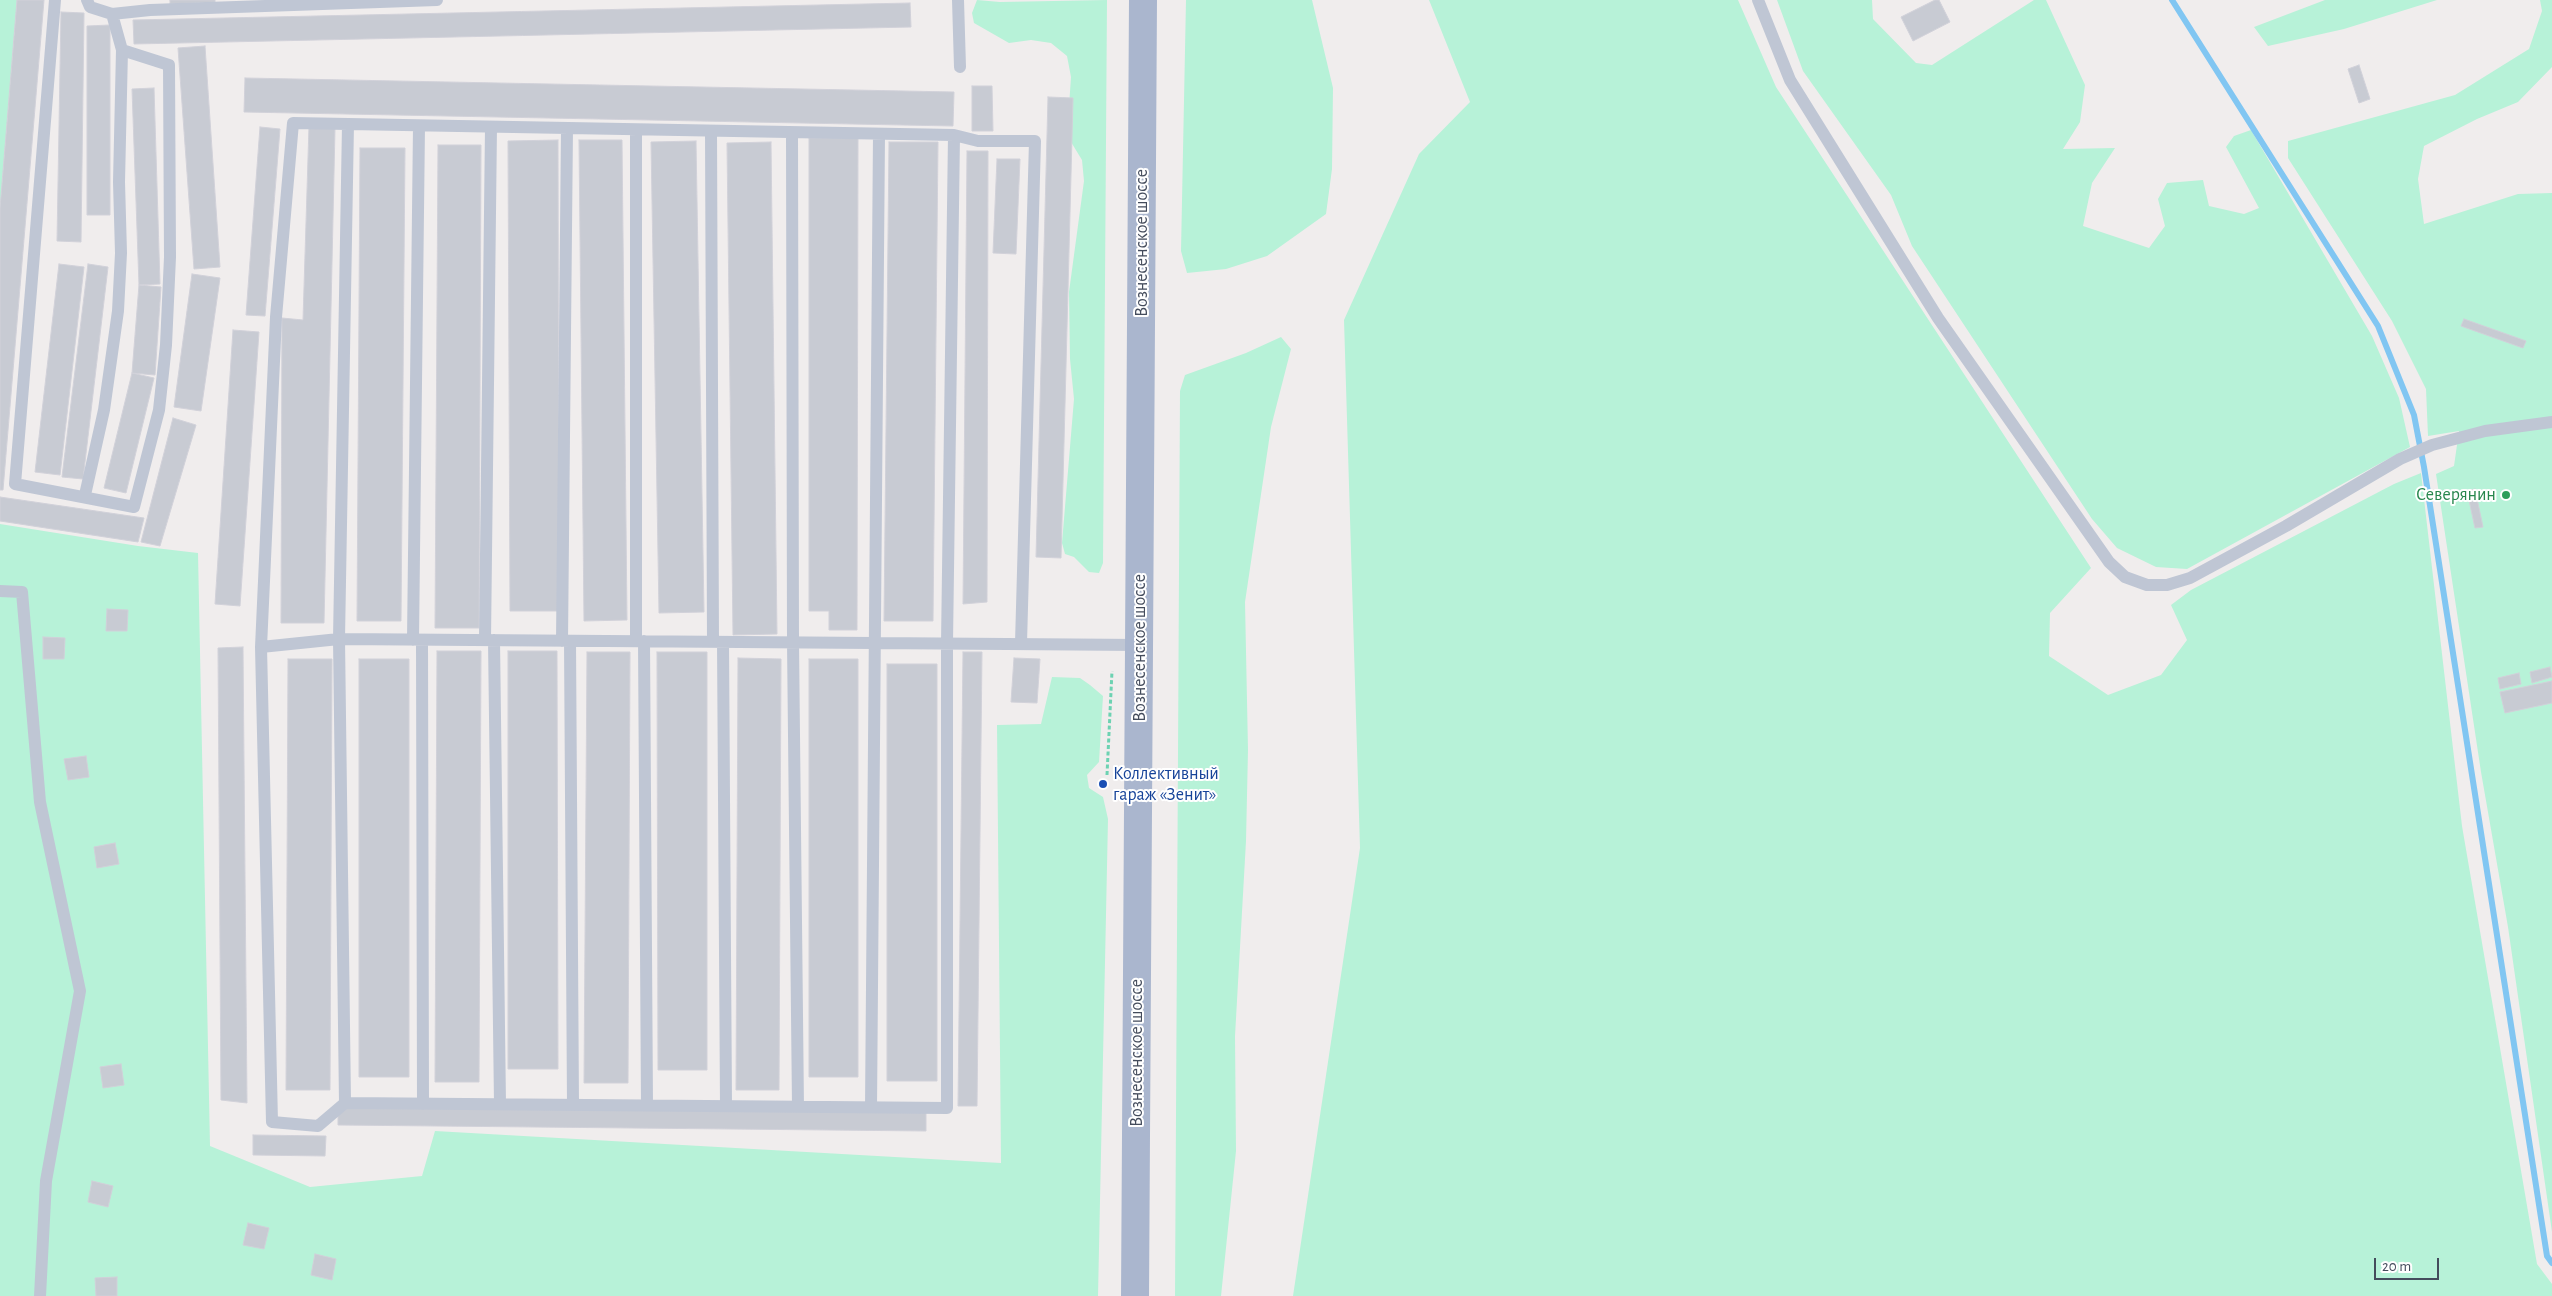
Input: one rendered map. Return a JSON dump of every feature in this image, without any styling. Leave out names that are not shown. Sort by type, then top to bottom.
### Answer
[{"type":"main road","name":"Вознесенское шоссе","points":[[1135,1296],[1127,644],[1142,0]]},
{"type":"lane","points":[[55,0],[16,484],[85,495],[134,507],[158,410],[166,345],[170,257],[170,65],[122,50]]},
{"type":"lane","points":[[87,0],[90,7],[112,14],[150,5],[437,0]]},
{"type":"lane","points":[[958,0],[960,67]]},
{"type":"lane","points":[[1758,0],[1790,80],[1938,318],[2109,562],[2125,577],[2147,586],[2168,585],[2190,578],[2286,526],[2400,459],[2432,445],[2485,431],[2552,422]]},
{"type":"lane","points":[[85,495],[104,410],[118,311],[122,253],[119,182],[122,50],[112,14]]},
{"type":"lane","points":[[954,136],[947,643],[947,1108],[345,1103],[318,1126],[272,1122],[262,647],[276,317],[293,124],[792,132],[954,136],[978,141],[1035,141],[1020,643]]},
{"type":"lane","points":[[345,1103],[339,639],[348,124]]},
{"type":"lane","points":[[419,126],[417,640],[423,1104]]},
{"type":"lane","points":[[491,127],[490,640],[500,1104]]},
{"type":"lane","points":[[567,128],[566,641],[572,1105]]},
{"type":"lane","points":[[636,130],[640,641],[647,1105]]},
{"type":"lane","points":[[711,131],[726,1106]]},
{"type":"lane","points":[[792,132],[792,642],[798,1106]]},
{"type":"lane","points":[[871,1107],[873,642],[879,134]]},
{"type":"lane","points":[[0,591],[22,592],[40,802],[80,991],[46,1181],[40,1296]]},
{"type":"lane","points":[[262,647],[339,639],[1127,644]]},
{"type":"path","points":[[1106,775],[1127,644]]},
{"type":"green space","points":[[0,0],[17,0],[0,208]]},
{"type":"green space","points":[[977,0],[1000,2],[1107,0],[1103,563],[1099,573],[1089,572],[1074,557],[1065,554],[1062,543],[1074,399],[1070,359],[1069,292],[1084,181],[1082,160],[1071,142],[1068,121],[1071,77],[1067,56],[1051,43],[1031,40],[1009,43],[974,23],[972,13]]},
{"type":"green space","points":[[1186,0],[1312,0],[1333,88],[1332,169],[1326,214],[1267,256],[1226,269],[1187,273],[1181,251]]},
{"type":"green space","points":[[1429,0],[1738,0],[1776,87],[2091,568],[2050,613],[2049,656],[2108,695],[2161,675],[2187,640],[2171,605],[2191,590],[2394,484],[2421,473],[2462,826],[2537,1264],[2552,1284],[2552,1296],[1293,1296],[1360,848],[1344,320],[1419,154],[1470,102]]},
{"type":"green space","points":[[1777,0],[1872,0],[1873,19],[1916,63],[1932,65],[2034,0],[2046,0],[2085,85],[2080,122],[2063,149],[2115,148],[2092,183],[2083,226],[2149,248],[2165,226],[2158,199],[2167,183],[2203,180],[2209,206],[2244,214],[2259,208],[2226,147],[2234,136],[2251,130],[2372,336],[2399,398],[2410,447],[2187,569],[2156,567],[2117,548],[2092,519],[1912,246],[1891,195],[1803,71]]},
{"type":"green space","points":[[2325,0],[2437,0],[2344,29],[2268,46],[2254,27]]},
{"type":"green space","points":[[2540,0],[2552,0],[2552,67],[2518,102],[2477,119],[2424,146],[2418,179],[2424,224],[2518,194],[2552,193],[2552,1232],[2508,927],[2481,772],[2436,474],[2454,466],[2459,431],[2428,436],[2426,389],[2392,321],[2288,158],[2288,141],[2455,95],[2529,49],[2542,11]]},
{"type":"green space","points":[[1281,337],[1291,349],[1271,427],[1245,602],[1248,750],[1246,841],[1235,1036],[1236,1151],[1221,1296],[1175,1296],[1180,391],[1185,375],[1246,353]]},
{"type":"green space","points":[[0,524],[138,546],[198,553],[210,1146],[310,1187],[422,1176],[435,1131],[1001,1163],[997,725],[1041,724],[1052,677],[1080,678],[1090,685],[1103,696],[1099,762],[1087,775],[1089,788],[1103,797],[1108,819],[1098,1296],[0,1296]]},
{"type":"building","points":[[17,0],[44,0],[3,490],[0,490],[0,208]]},
{"type":"building","points":[[170,0],[215,0],[215,2],[170,4]]},
{"type":"building","points":[[1935,0],[1939,0],[1950,22],[1913,41],[1901,17]]},
{"type":"building","points":[[910,3],[911,27],[134,44],[133,20]]},
{"type":"building","points":[[61,12],[84,13],[81,242],[57,241]]},
{"type":"building","points":[[110,25],[110,215],[87,215],[87,26]]},
{"type":"building","points":[[205,46],[220,267],[194,269],[178,48]]},
{"type":"building","points":[[2359,65],[2370,99],[2359,103],[2348,69]]},
{"type":"building","points":[[245,78],[954,92],[953,126],[244,112]]},
{"type":"building","points":[[972,86],[992,86],[993,131],[972,131]]},
{"type":"building","points":[[154,88],[160,284],[139,285],[132,89]]},
{"type":"building","points":[[1048,97],[1073,98],[1061,558],[1036,557]]},
{"type":"building","points":[[309,126],[335,128],[324,623],[281,623],[282,318],[303,320]]},
{"type":"building","points":[[260,127],[280,129],[265,316],[246,315]]},
{"type":"building","points":[[809,138],[858,138],[857,630],[829,630],[829,611],[809,611]]},
{"type":"building","points":[[558,140],[559,611],[510,611],[508,141]]},
{"type":"building","points":[[579,140],[622,140],[627,620],[584,621]]},
{"type":"building","points":[[696,141],[704,612],[659,613],[651,142]]},
{"type":"building","points":[[771,142],[777,634],[733,635],[727,143]]},
{"type":"building","points":[[889,142],[938,142],[933,621],[884,621]]},
{"type":"building","points":[[438,145],[481,145],[479,628],[435,628]]},
{"type":"building","points":[[360,148],[405,148],[401,621],[357,621]]},
{"type":"building","points":[[967,151],[988,151],[987,602],[963,604]]},
{"type":"building","points":[[997,159],[1020,159],[1016,254],[993,253]]},
{"type":"building","points":[[59,264],[84,267],[60,475],[35,472]]},
{"type":"building","points":[[88,264],[108,267],[83,479],[62,477]]},
{"type":"building","points":[[192,274],[220,278],[201,411],[174,407]]},
{"type":"building","points":[[139,285],[161,287],[155,375],[132,373]]},
{"type":"building","points":[[2464,319],[2526,341],[2523,348],[2461,326]]},
{"type":"building","points":[[233,330],[259,332],[240,606],[215,604]]},
{"type":"building","points":[[132,373],[154,378],[126,493],[104,488]]},
{"type":"building","points":[[173,418],[196,425],[160,546],[141,542]]},
{"type":"building","points":[[2475,489],[2483,527],[2475,528],[2467,491]]},
{"type":"building","points":[[0,497],[144,518],[138,542],[0,521]]},
{"type":"building","points":[[107,609],[128,610],[127,631],[106,631]]},
{"type":"building","points":[[43,637],[65,638],[64,659],[43,659]]},
{"type":"building","points":[[243,647],[247,1103],[221,1100],[218,648]]},
{"type":"building","points":[[437,651],[481,651],[479,1082],[435,1082]]},
{"type":"building","points":[[508,651],[557,651],[558,1069],[508,1069]]},
{"type":"building","points":[[587,652],[630,652],[628,1083],[584,1083]]},
{"type":"building","points":[[657,652],[707,652],[707,1070],[658,1070]]},
{"type":"building","points":[[963,652],[982,652],[977,1106],[958,1106]]},
{"type":"building","points":[[738,658],[781,659],[779,1090],[736,1090]]},
{"type":"building","points":[[1014,658],[1040,659],[1037,703],[1011,702]]},
{"type":"building","points":[[288,659],[332,659],[330,1090],[286,1090]]},
{"type":"building","points":[[359,659],[409,659],[409,1077],[359,1077]]},
{"type":"building","points":[[809,659],[858,659],[858,1077],[809,1077]]},
{"type":"building","points":[[887,664],[937,664],[937,1081],[887,1081]]},
{"type":"building","points":[[2550,667],[2552,677],[2532,683],[2530,672]]},
{"type":"building","points":[[2519,673],[2521,684],[2500,689],[2498,678]]},
{"type":"building","points":[[2552,681],[2552,703],[2505,713],[2500,692]]},
{"type":"building","points":[[86,756],[89,777],[68,780],[64,759]]},
{"type":"building","points":[[115,843],[119,864],[97,868],[94,847]]},
{"type":"building","points":[[121,1064],[124,1085],[103,1088],[100,1067]]},
{"type":"building","points":[[338,1107],[926,1112],[926,1131],[338,1125]]},
{"type":"building","points":[[253,1135],[326,1136],[325,1156],[253,1155]]},
{"type":"building","points":[[92,1181],[113,1186],[108,1207],[88,1202]]},
{"type":"building","points":[[248,1223],[269,1228],[264,1249],[243,1245]]},
{"type":"building","points":[[315,1254],[336,1259],[332,1280],[311,1275]]},
{"type":"building","points":[[117,1277],[117,1296],[96,1296],[95,1278]]},
{"type":"waterway","points":[[2172,0],[2378,326],[2414,415],[2424,467],[2547,1256],[2552,1263]]},
{"type":"place","name":"Северянин","points":[[2506,495]]},
{"type":"place","name":"Коллективный гараж «Зенит»","points":[[1103,784]]}]
